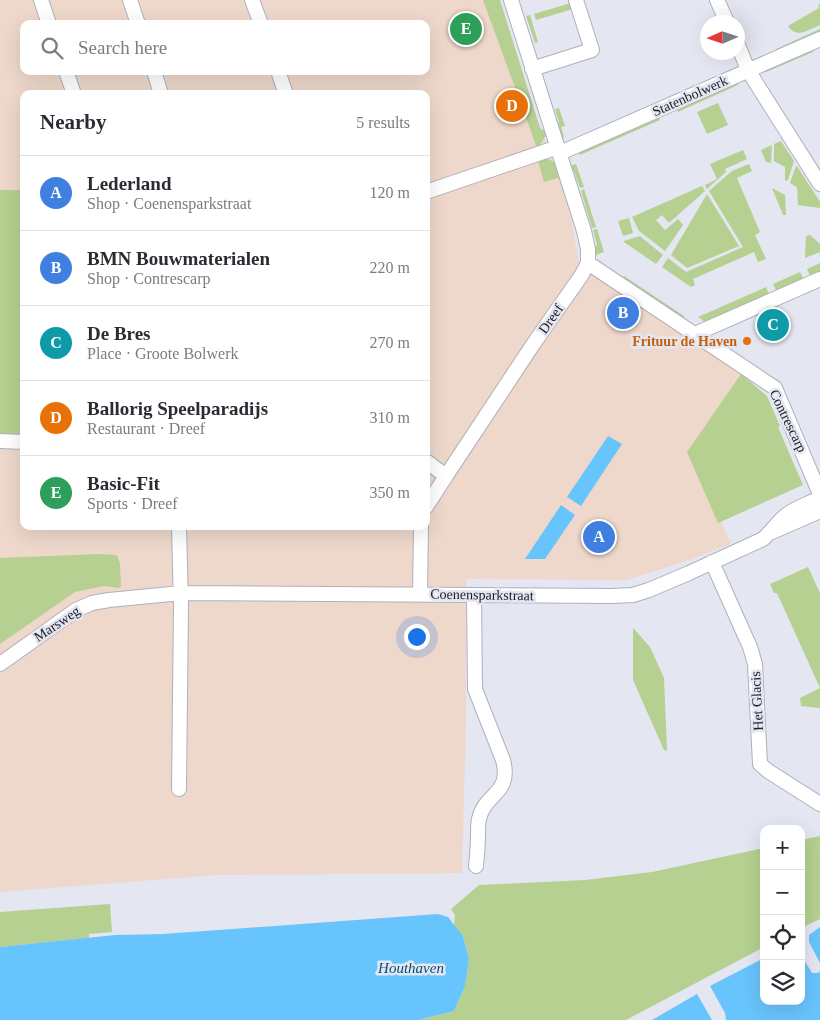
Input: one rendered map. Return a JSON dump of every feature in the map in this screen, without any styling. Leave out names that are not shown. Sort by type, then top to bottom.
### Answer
[{"type":"street","points":[[41,0],[48,20]]},
{"type":"street","points":[[130,0],[137,20]]},
{"type":"street","points":[[252,0],[260,20]]},
{"type":"street","points":[[511,0],[559,150],[588,249],[588,263]]},
{"type":"street","points":[[717,0],[724,15]]},
{"type":"street","points":[[532,69],[592,50],[580,3]]},
{"type":"street","name":"Statenbolwerk","points":[[559,150],[820,39]]},
{"type":"street","points":[[744,60],[748,70],[820,184]]},
{"type":"street","points":[[67,75],[73,90]]},
{"type":"street","points":[[155,75],[160,90]]},
{"type":"street","points":[[279,75],[285,90]]},
{"type":"street","points":[[430,191],[559,150]]},
{"type":"street","name":"Contrescarp","points":[[588,263],[775,388],[819,493]]},
{"type":"street","name":"Dreef","points":[[430,501],[588,263]]},
{"type":"street","points":[[695,334],[820,279]]},
{"type":"street","points":[[0,441],[20,442]]},
{"type":"street","points":[[430,465],[446,476]]},
{"type":"street","name":"Coenensparkstraat","points":[[181,594],[633,595],[714,568],[763,539],[780,520],[819,493]]},
{"type":"street","name":"Coenensparkstraat","points":[[769,533],[820,511]]},
{"type":"street","points":[[179,530],[181,594],[179,789]]},
{"type":"street","points":[[420,594],[421,530]]},
{"type":"street","name":"Het Glacis","points":[[714,568],[750,647],[755,664],[760,764],[820,804]]},
{"type":"street","name":"Marsweg","points":[[0,664],[76,610],[92,603],[181,594]]},
{"type":"street","points":[[474,595],[475,689],[505,766],[503,784],[486,804],[479,818],[476,866]]},
{"type":"shaded area","points":[[0,0],[498,0],[524,83],[567,199],[580,266],[704,344],[742,374],[691,454],[731,544],[627,580],[466,579],[466,722],[462,873],[217,875],[0,892]]},
{"type":"green space","points":[[483,0],[500,0],[540,128],[545,131],[546,135],[537,148]]},
{"type":"green space","points":[[571,3],[573,9],[536,20],[534,14]]},
{"type":"green space","points":[[820,4],[820,25],[799,33],[791,30],[788,26],[819,8],[818,5]]},
{"type":"green space","points":[[530,15],[538,42],[535,43],[526,16]]},
{"type":"green space","points":[[820,29],[820,33],[778,52],[776,49]]},
{"type":"green space","points":[[811,48],[813,52],[766,72],[765,68]]},
{"type":"green space","points":[[736,81],[738,85],[678,112],[676,108]]},
{"type":"green space","points":[[718,103],[728,125],[707,134],[697,112]]},
{"type":"green space","points":[[559,108],[565,126],[561,127],[564,137],[561,139],[557,127],[559,122],[555,109]]},
{"type":"green space","points":[[658,116],[660,120],[580,155],[578,152]]},
{"type":"green space","points":[[781,141],[794,161],[788,180],[785,181],[785,167],[774,161],[774,144]]},
{"type":"green space","points":[[772,145],[771,163],[766,162],[761,150]]},
{"type":"green space","points":[[743,150],[747,159],[725,169],[726,172],[707,189],[705,185],[717,179],[710,164]]},
{"type":"green space","points":[[542,156],[554,162],[558,178],[544,182],[537,158]]},
{"type":"green space","points":[[576,164],[584,187],[580,188],[574,171],[569,168],[569,166]]},
{"type":"green space","points":[[749,164],[752,171],[737,178],[760,232],[755,235],[766,259],[758,262],[754,252],[693,279],[695,285],[691,287],[662,267],[668,258],[686,272],[743,247],[709,191],[732,171]]},
{"type":"green space","points":[[796,166],[820,202],[820,208],[798,205],[797,187],[790,183]]},
{"type":"green space","points":[[702,186],[705,191],[669,223],[662,215],[656,220],[665,230],[678,219],[683,225],[665,251],[639,231],[632,217]]},
{"type":"green space","points":[[772,188],[785,195],[786,215],[783,215]]},
{"type":"green space","points":[[584,189],[596,227],[592,228],[581,191]]},
{"type":"green space","points":[[0,190],[19,190],[20,435],[0,435]]},
{"type":"green space","points":[[707,194],[739,246],[687,268],[671,255]]},
{"type":"green space","points":[[629,218],[633,233],[623,236],[618,221]]},
{"type":"green space","points":[[597,229],[604,252],[593,256],[593,249],[597,245],[593,230]]},
{"type":"green space","points":[[810,235],[820,244],[820,252],[805,258],[806,236]]},
{"type":"green space","points":[[640,236],[663,255],[656,264],[624,242]]},
{"type":"green space","points":[[820,263],[820,276],[812,280],[807,269]]},
{"type":"green space","points":[[800,272],[805,282],[778,295],[773,284]]},
{"type":"green space","points":[[624,276],[684,316],[682,320],[622,280]]},
{"type":"green space","points":[[766,287],[771,298],[709,325],[698,317]]},
{"type":"green space","points":[[741,374],[767,396],[803,485],[718,523],[687,452]]},
{"type":"green space","points":[[117,555],[120,564],[121,587],[104,586],[75,592],[0,644],[0,558]]},
{"type":"green space","points":[[808,567],[820,593],[820,688],[777,593],[774,593],[770,584]]},
{"type":"green space","points":[[633,628],[650,647],[664,678],[667,751],[664,750],[633,680]]},
{"type":"green space","points":[[820,688],[820,708],[801,706],[800,698]]},
{"type":"green space","points":[[820,836],[820,919],[805,926],[805,870],[805,839]]},
{"type":"green space","points":[[760,849],[760,949],[626,1020],[419,1020],[454,1011],[465,986],[469,959],[463,936],[454,925],[455,915],[451,909],[479,885],[585,880],[652,872]]},
{"type":"green space","points":[[110,904],[112,932],[89,934],[89,938],[0,947],[0,912]]},
{"type":"water","points":[[608,436],[622,444],[581,506],[567,497]]},
{"type":"water","points":[[561,505],[575,515],[545,559],[525,559]]},
{"type":"water","name":"Houthaven","points":[[438,914],[448,917],[463,936],[469,959],[465,986],[454,1011],[419,1020],[0,1020],[0,947],[115,935],[163,934]]},
{"type":"water","points":[[820,927],[820,963],[809,942],[809,935]]},
{"type":"water","points":[[760,960],[760,1005],[805,1005],[805,962],[812,973],[820,971],[820,1020],[726,1020],[725,1013],[710,986]]},
{"type":"water","points":[[697,994],[712,1020],[652,1020]]},
{"type":"place","name":"Basic-Fit","points":[[466,29]]},
{"type":"place","name":"Ballorig Speelparadijs","points":[[512,106]]},
{"type":"place","name":"BMN Bouwmaterialen","points":[[623,313]]},
{"type":"place","name":"De Bres","points":[[773,325]]},
{"type":"place","name":"Frituur de Haven","points":[[747,341]]},
{"type":"place","name":"Lederland","points":[[599,537]]}]
